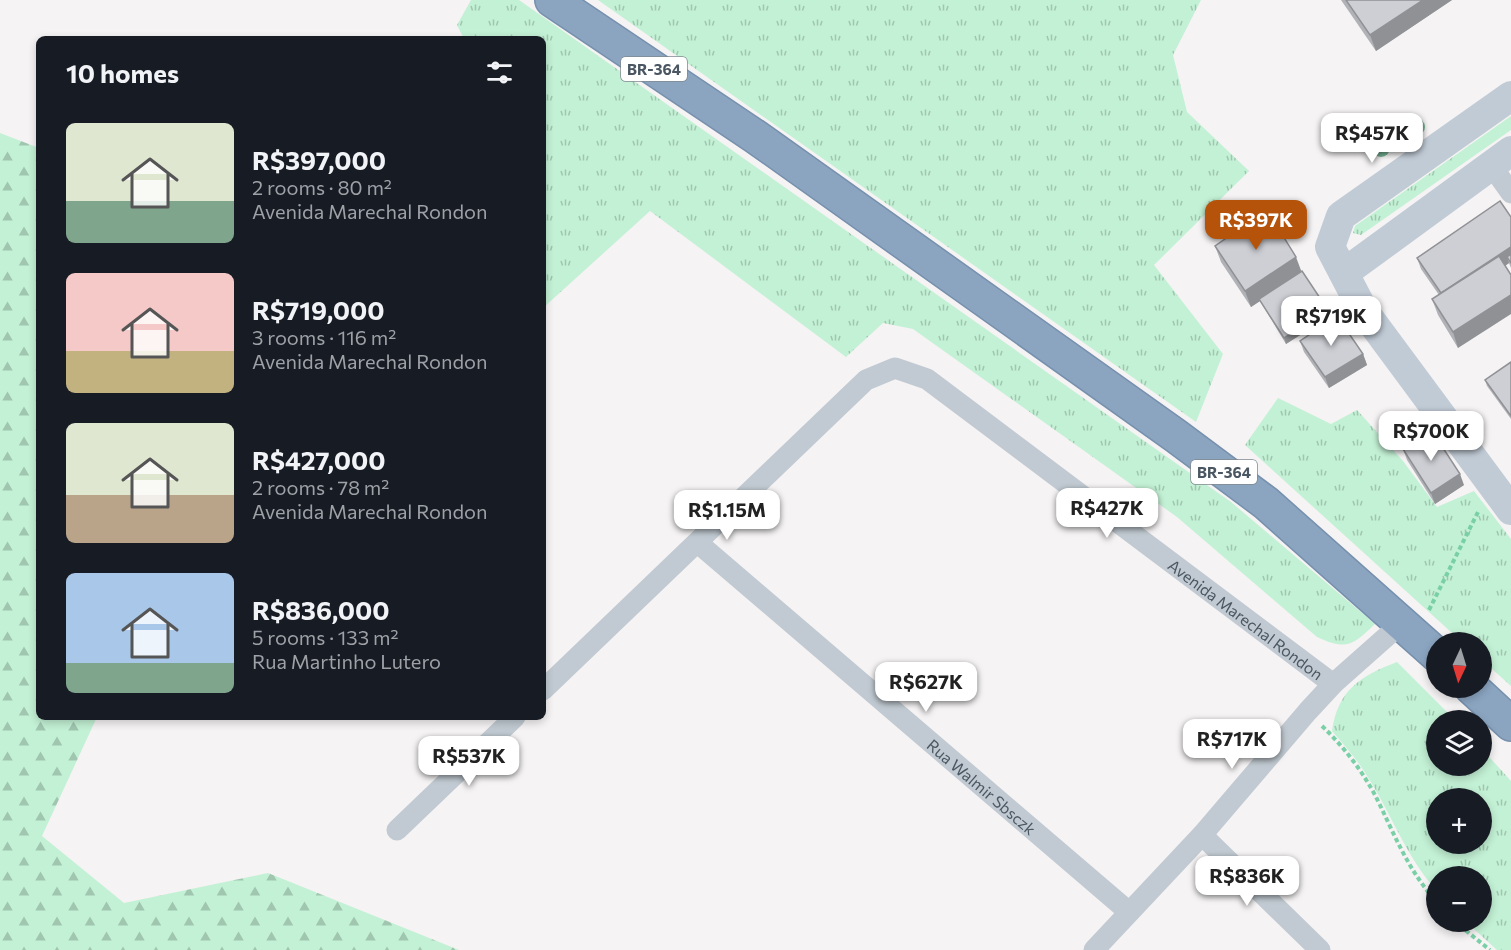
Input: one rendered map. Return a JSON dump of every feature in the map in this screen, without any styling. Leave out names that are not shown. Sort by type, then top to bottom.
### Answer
[{"type":"highway","name":"BR-364","points":[[552,0],[756,137],[1089,372],[1266,503],[1418,637]]},
{"type":"highway","points":[[1484,698],[1511,724]]},
{"type":"street","points":[[1511,96],[1341,216],[1330,247],[1363,310],[1511,510]]},
{"type":"street","points":[[1344,273],[1501,158],[1511,193]]},
{"type":"street","name":"Avenida Marechal Rondon","points":[[698,543],[866,380],[895,368],[927,379],[1333,684]]},
{"type":"street","points":[[546,687],[698,543]]},
{"type":"street","name":"Rua Walmir Sbsczk","points":[[698,543],[1129,912]]},
{"type":"street","points":[[1094,950],[1202,835],[1333,684],[1418,637]]},
{"type":"street","points":[[397,830],[512,720]]},
{"type":"street","points":[[1202,835],[1320,950]]},
{"type":"path","points":[[1418,637],[1492,485]]},
{"type":"path","points":[[1308,711],[1345,749],[1374,794],[1395,840],[1426,890]]},
{"type":"path","points":[[1468,932],[1490,950]]},
{"type":"green space","points":[[471,0],[519,0],[1231,502],[1375,624],[1349,644],[1336,644],[1317,637],[1177,517],[913,329],[883,323],[846,357],[650,211],[546,305],[546,36],[462,36],[457,25]]},
{"type":"green space","points":[[598,0],[1201,0],[1173,55],[1187,112],[1249,171],[1154,265],[1223,354],[1196,422]]},
{"type":"green space","points":[[1511,116],[1511,130],[1361,235],[1353,233],[1355,226]]},
{"type":"green space","points":[[0,133],[36,147],[36,720],[96,720],[42,836],[124,903],[268,873],[459,950],[0,950]]},
{"type":"green space","points":[[1278,398],[1331,424],[1357,410],[1403,461],[1437,507],[1474,491],[1511,539],[1511,686],[1492,669],[1492,632],[1451,632],[1245,445]]},
{"type":"green space","points":[[1397,662],[1426,691],[1426,698],[1433,698],[1445,710],[1426,710],[1426,776],[1492,776],[1492,760],[1511,781],[1511,950],[1497,950],[1477,932],[1492,932],[1492,866],[1426,866],[1426,877],[1364,771],[1332,731],[1339,705],[1345,695],[1353,686],[1372,673]]},
{"type":"building","points":[[1346,0],[1423,0],[1370,35]]},
{"type":"building","points":[[1500,201],[1511,217],[1511,247],[1441,293],[1417,258]]},
{"type":"building","points":[[1267,210],[1296,257],[1245,291],[1215,246]]},
{"type":"building","points":[[1499,256],[1511,275],[1511,295],[1453,332],[1432,299]]},
{"type":"building","points":[[1302,271],[1328,310],[1284,338],[1259,299]]},
{"type":"building","points":[[1337,316],[1363,354],[1325,377],[1300,341]]},
{"type":"building","points":[[1511,362],[1511,416],[1485,380]]},
{"type":"building","points":[[1432,431],[1460,474],[1431,493],[1403,449]]}]
